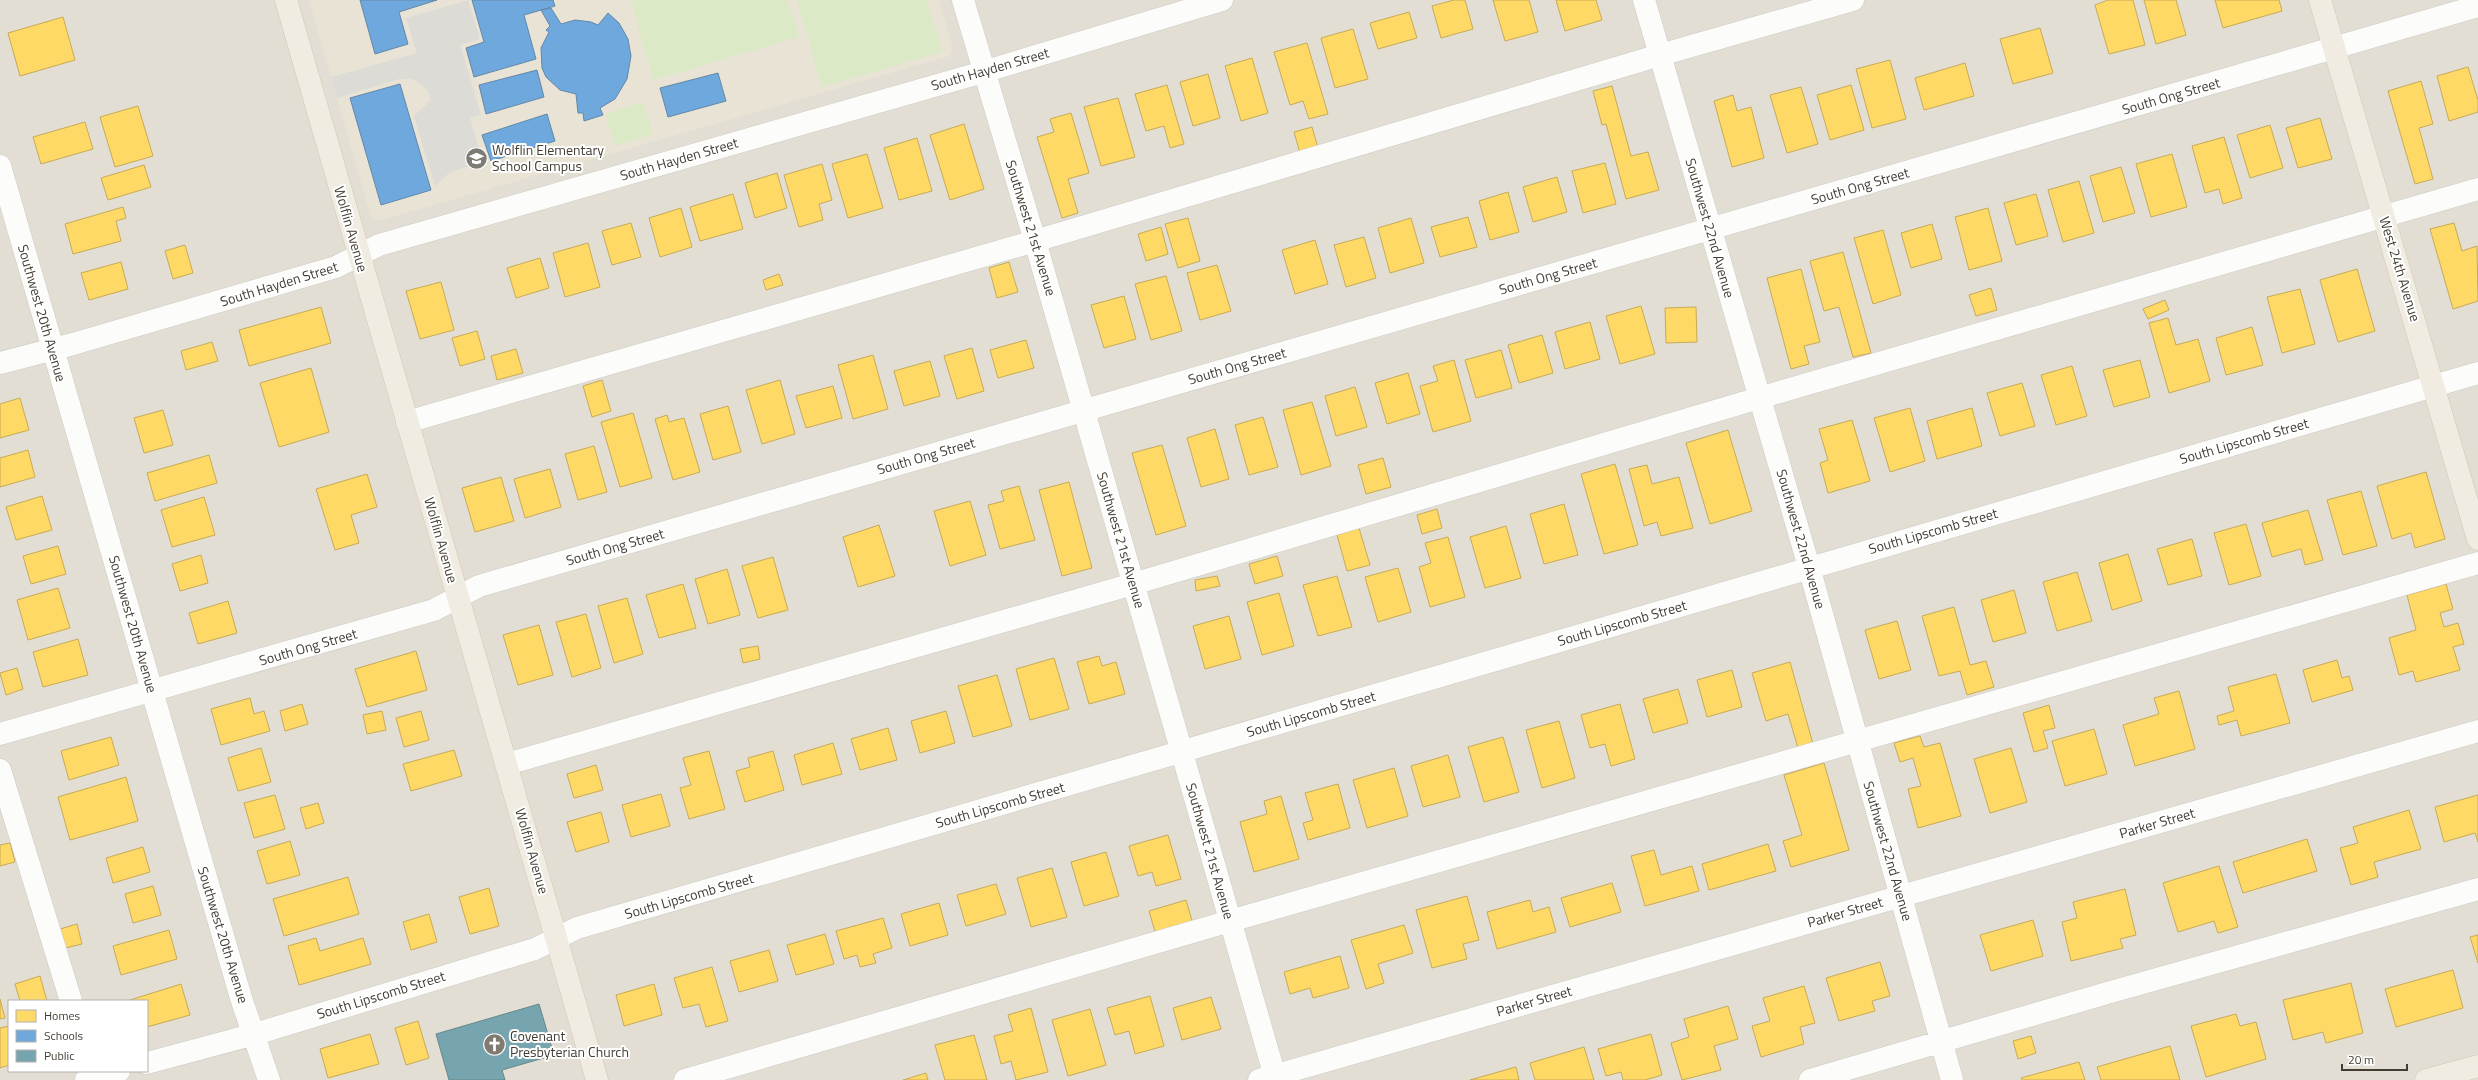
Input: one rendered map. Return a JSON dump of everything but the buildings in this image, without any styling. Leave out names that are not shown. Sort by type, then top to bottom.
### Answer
[{"type":"main road","name":"Wolflin Avenue","points":[[286,0],[358,255],[507,764],[597,1080]]},
{"type":"main road","name":"West 24th Avenue","points":[[2320,0],[2435,385],[2478,538]]},
{"type":"main road","points":[[2426,1080],[2478,1066]]},
{"type":"street","name":"Southwest 21st Avenue","points":[[963,0],[1084,410],[1230,921],[1270,1078]]},
{"type":"street","name":"South Hayden Street","points":[[0,363],[336,267],[358,255],[393,240],[983,72],[1222,0]]},
{"type":"street","name":"Southwest 22nd Avenue","points":[[1644,0],[1710,230],[1810,567],[1857,742],[1952,1080]]},
{"type":"street","points":[[407,422],[1035,241],[1660,55],[1853,0]]},
{"type":"street","name":"South Ong Street","points":[[0,734],[152,692],[434,610],[479,586],[2478,6]]},
{"type":"street","name":"Southwest 20th Avenue","points":[[0,166],[241,998],[270,1080]]},
{"type":"street","points":[[507,764],[1134,584],[1760,398],[2478,189]]},
{"type":"street","name":"South Lipscomb Street","points":[[148,1063],[255,1034],[535,949],[584,926],[1181,753],[1810,567],[2478,373]]},
{"type":"street","points":[[685,1080],[1230,921],[2478,563]]},
{"type":"street","name":"Parker Street","points":[[1270,1078],[2478,731]]},
{"type":"street","points":[[0,770],[71,1000]]},
{"type":"street","points":[[1810,1080],[2478,889]]},
{"type":"street","points":[[92,1077],[114,1072]]},
{"type":"shaded area","points":[[0,0],[2478,0],[2478,1080],[0,1080]]},
{"type":"shaded area","name":"Wolflin Elementary School Campus","points":[[309,0],[939,0],[953,49],[950,56],[378,221],[371,217]]},
{"type":"shaded area","points":[[468,0],[480,39],[460,45],[481,115],[470,118],[483,162],[450,172],[435,186],[414,116],[431,100],[428,91],[419,83],[411,79],[399,79],[337,98],[331,77],[417,53],[406,18]]},
{"type":"green space","points":[[787,0],[799,37],[653,80],[631,1]]},
{"type":"green space","points":[[797,0],[927,0],[942,52],[822,87]]},
{"type":"green space","points":[[643,102],[653,134],[616,146],[605,114]]},
{"type":"place","name":"Wolflin Elementary School Campus","points":[[476,158]]},
{"type":"place","name":"Covenant Presbyterian Church","points":[[495,1044]]}]
